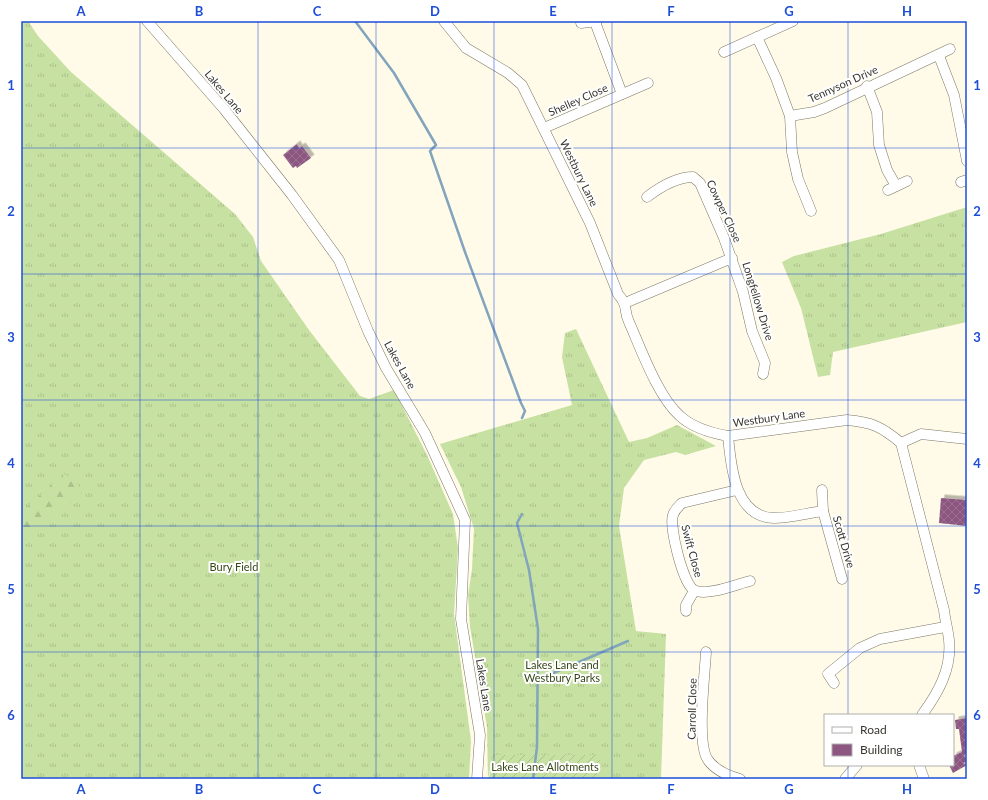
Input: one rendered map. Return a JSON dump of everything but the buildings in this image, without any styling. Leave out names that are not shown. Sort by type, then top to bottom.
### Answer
[{"type":"street","name":"Lakes Lane","points":[[147,21],[224,109],[292,195],[339,260],[368,331],[386,368],[425,433],[465,520],[461,619],[480,735],[477,779]]},
{"type":"street","name":"Westbury Lane","points":[[444,21],[466,48],[508,73],[522,85],[590,223],[618,294],[625,303],[628,319],[666,401],[680,417],[710,433],[728,436],[847,420],[861,421],[883,428],[901,443]]},
{"type":"street","name":"Shelley Close","points":[[581,23],[596,21],[622,94]]},
{"type":"street","points":[[724,52],[793,21]]},
{"type":"street","points":[[757,37],[776,78],[790,116],[792,152],[805,206]]},
{"type":"street","name":"Tennyson Drive","points":[[790,116],[814,112],[867,86],[939,56],[950,49]]},
{"type":"street","points":[[939,56],[954,95],[967,162]]},
{"type":"street","name":"Shelley Close","points":[[544,128],[648,83]]},
{"type":"street","points":[[867,86],[877,112],[879,145],[892,188],[907,181]]},
{"type":"street","name":"Cowper Close","points":[[648,197],[659,187],[686,177],[693,177],[700,183],[732,258]]},
{"type":"street","points":[[625,303],[732,258]]},
{"type":"street","name":"Longfellow Drive","points":[[732,258],[744,292],[752,331],[765,363],[763,374]]},
{"type":"street","points":[[923,714],[938,693],[948,664],[949,640],[945,627],[944,610],[901,443],[921,434],[967,439]]},
{"type":"street","name":"Scott Drive","points":[[728,436],[730,458],[737,490],[749,507],[763,516],[783,517],[823,511]]},
{"type":"street","name":"Swift Close","points":[[737,490],[682,503],[676,509],[673,516],[672,528],[686,583],[694,590],[706,593],[750,581]]},
{"type":"street","name":"Scott Drive","points":[[822,490],[823,511],[842,579]]},
{"type":"street","name":"Swift Close","points":[[686,611],[686,605],[694,590]]},
{"type":"street","points":[[834,683],[828,674],[860,648],[880,640],[945,627]]},
{"type":"street","name":"Carroll Close","points":[[706,652],[702,717],[703,742],[707,760],[721,771],[735,778]]},
{"type":"street","points":[[845,779],[855,766]]},
{"type":"street","points":[[919,766],[924,779]]},
{"type":"green space","name":"Bury Field","points":[[21,21],[28,21],[38,36],[71,72],[235,214],[253,237],[261,261],[309,330],[360,396],[369,399],[394,390],[427,455],[453,514],[458,548],[454,614],[471,741],[469,779],[21,779]]},
{"type":"green space","points":[[967,207],[967,322],[833,352],[830,375],[818,377],[801,308],[782,262],[794,256],[881,234]]},
{"type":"green space","name":"Lakes Lane and Westbury Parks","points":[[576,329],[629,442],[647,438],[677,425],[716,446],[685,455],[676,452],[644,460],[624,488],[619,526],[636,631],[666,634],[661,779],[599,779],[599,755],[493,755],[488,779],[487,727],[470,627],[468,595],[472,569],[474,529],[461,487],[440,444],[572,405],[562,357],[565,333]]},
{"type":"green space","points":[[64,474],[76,482],[82,492],[21,546],[21,512]]},
{"type":"green space","name":"Lakes Lane Allotments","points":[[492,755],[600,755],[599,779],[489,779]]},
{"type":"waterway","points":[[355,21],[394,73],[436,145],[430,151],[465,252],[525,411],[522,418]]},
{"type":"waterway","points":[[522,514],[517,523],[529,570],[538,629],[537,747],[533,779]]},
{"type":"waterway","points":[[537,680],[628,641]]}]
